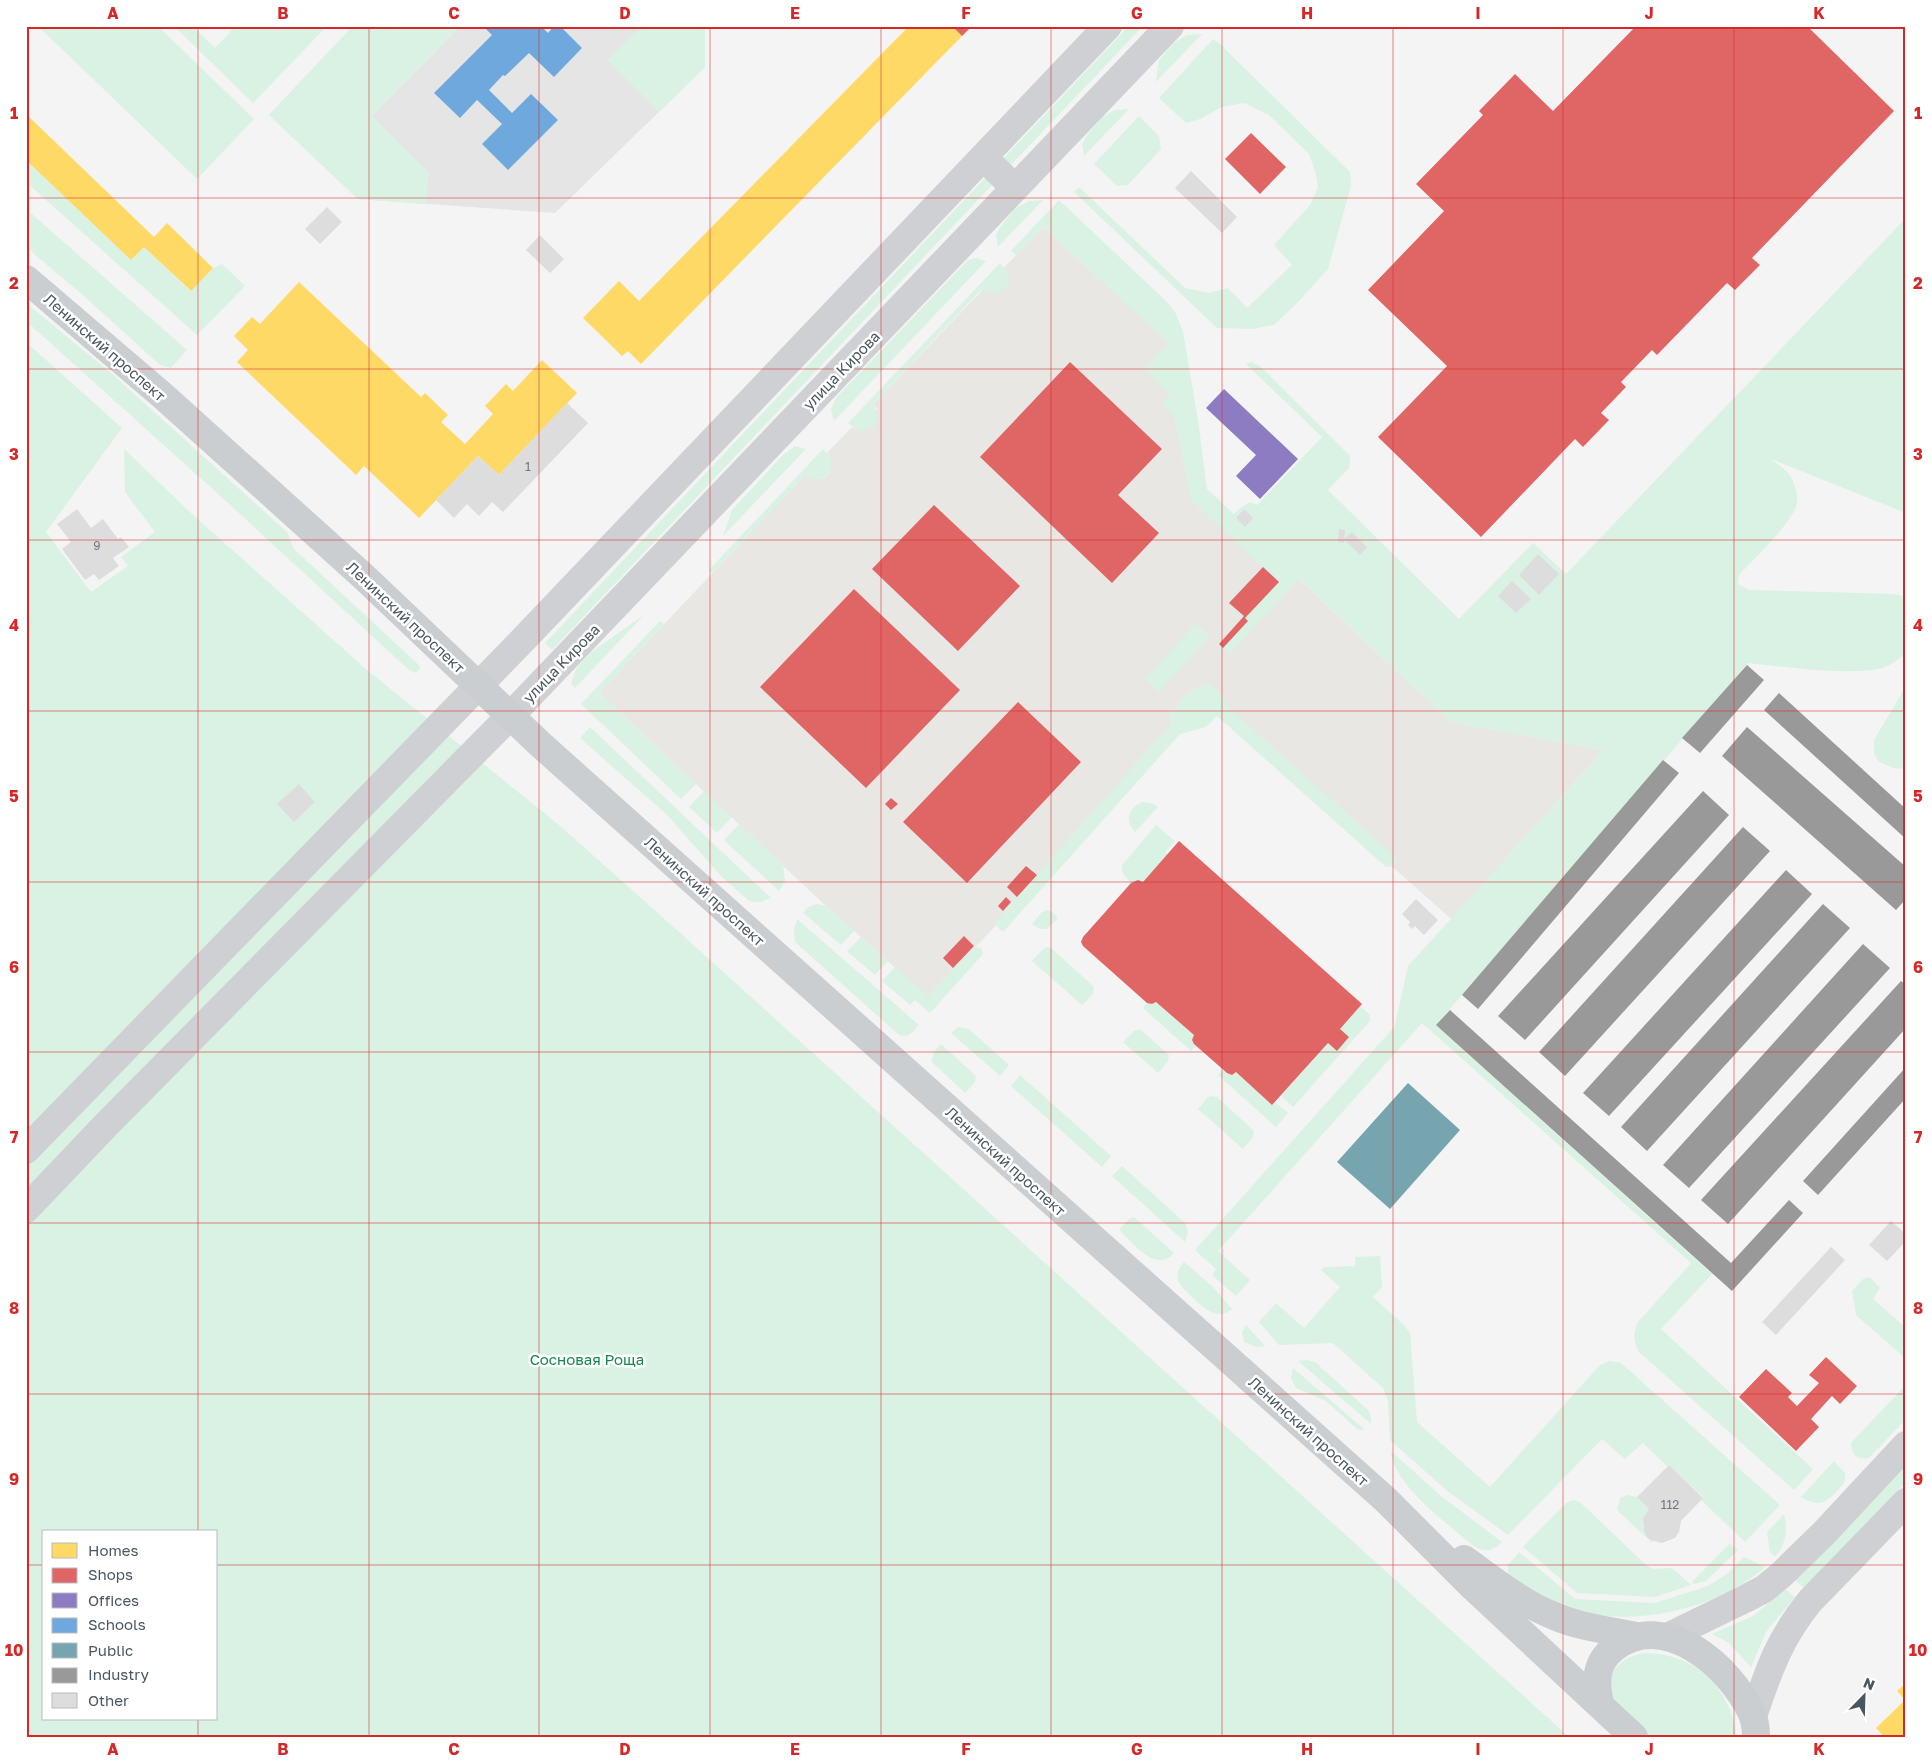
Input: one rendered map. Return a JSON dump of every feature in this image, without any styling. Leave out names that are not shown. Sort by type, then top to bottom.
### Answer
[{"type":"main road","points":[[26,1150],[479,685],[1108,26]]},
{"type":"main road","name":"улица Кирова","points":[[26,1209],[106,1125],[511,715],[1170,26]]},
{"type":"main road","points":[[983,157],[1015,188]]},
{"type":"main road","name":"Ленинский проспект","points":[[26,279],[170,402],[364,577],[541,745],[1386,1500],[1473,1587],[1600,1703],[1634,1737]]},
{"type":"main road","points":[[1667,1637],[1764,1589],[1825,1532],[1906,1444]]},
{"type":"main road","name":"Ленинский проспект","points":[[1386,1500],[1484,1574],[1522,1600],[1553,1616],[1587,1626],[1636,1636],[1652,1635],[1667,1637],[1691,1647],[1706,1656],[1733,1683],[1755,1726]]},
{"type":"main road","points":[[1755,1726],[1772,1661],[1786,1633],[1810,1601],[1906,1502]]},
{"type":"main road","points":[[1600,1703],[1596,1678],[1600,1665],[1612,1650],[1636,1636]]},
{"type":"shaded area","points":[[353,26],[705,26],[705,67],[555,213],[358,199],[269,115]]},
{"type":"shaded area","points":[[1043,227],[1169,343],[1204,490],[1451,722],[1604,750],[1451,919],[1201,696],[1003,918],[928,997],[826,906],[599,693],[805,475],[820,479],[830,472],[829,455],[827,453],[852,427],[857,430],[877,409],[873,404]]},
{"type":"green space","points":[[38,26],[158,26],[254,119],[197,179]]},
{"type":"green space","points":[[174,26],[192,26],[215,48],[236,26],[327,26],[253,103]]},
{"type":"green space","points":[[353,26],[461,26],[372,116],[429,172],[426,204],[358,199],[269,115]]},
{"type":"green space","points":[[639,26],[705,26],[705,67],[659,112],[607,60],[640,28]]},
{"type":"green space","points":[[1129,26],[1143,26],[1009,167],[1002,160]]},
{"type":"green space","points":[[1202,34],[1156,82],[1159,60],[1175,42],[1187,35]]},
{"type":"green space","points":[[1213,39],[1350,172],[1351,186],[1328,269],[1274,325],[1252,329],[1217,328],[1074,192],[1079,187],[1185,288],[1209,293],[1228,288],[1247,308],[1292,265],[1274,245],[1310,205],[1318,188],[1316,174],[1309,154],[1269,115],[1244,103],[1222,107],[1200,119],[1186,123],[1159,98]]},
{"type":"green space","points":[[1129,109],[1084,156],[1082,144],[1102,117],[1115,110]]},
{"type":"green space","points":[[1139,116],[1159,136],[1161,149],[1128,185],[1117,186],[1094,164]]},
{"type":"green space","points":[[26,160],[131,260],[144,247],[190,291],[213,268],[222,264],[245,286],[197,335],[26,182]]},
{"type":"green space","points":[[986,177],[993,184],[552,650],[545,643]]},
{"type":"green space","points":[[1043,200],[998,247],[996,235],[1016,208],[1029,201]]},
{"type":"green space","points":[[1059,200],[1165,300],[1175,312],[1183,332],[1198,420],[1207,489],[1234,514],[1250,502],[1257,505],[1322,437],[1246,364],[1251,362],[1260,366],[1350,456],[1349,468],[1328,490],[1459,619],[1533,543],[1566,574],[1906,218],[1906,513],[1771,459],[1791,477],[1796,490],[1797,503],[1781,530],[1739,575],[1738,584],[1749,590],[1895,594],[1906,597],[1906,653],[1886,667],[1857,671],[1810,670],[1748,663],[1436,1025],[1712,1274],[1661,1329],[1813,1469],[1794,1490],[1639,1352],[1637,1348],[1634,1337],[1638,1322],[1691,1263],[1422,1023],[1218,1251],[1250,1280],[1236,1296],[1212,1275],[1216,1269],[1195,1250],[1395,1026],[1408,966],[1604,750],[1451,722],[1299,579],[1230,654],[1223,648],[1248,621],[1243,617],[1246,618],[1278,582],[1191,500],[1174,416],[1161,404],[1170,394],[1144,369],[1168,343],[1043,227],[1016,255],[1011,251]]},
{"type":"green space","points":[[26,209],[187,350],[171,368],[160,365],[26,247]]},
{"type":"green space","points":[[976,258],[986,261],[834,421],[831,410],[836,398],[968,260]]},
{"type":"green space","points":[[1000,263],[1009,274],[1007,286],[1002,291],[996,293],[982,289],[873,404],[878,415],[874,427],[863,431],[857,430],[848,423]]},
{"type":"green space","points":[[26,303],[111,373],[287,532],[294,549],[421,667],[416,673],[409,670],[227,502],[26,321]]},
{"type":"green space","name":"Сосновая Роща","points":[[26,342],[122,428],[46,532],[91,592],[128,566],[121,557],[155,532],[125,492],[124,449],[193,515],[367,670],[559,825],[678,931],[1569,1737],[26,1737]]},
{"type":"green space","points":[[795,446],[806,449],[723,536],[732,510],[783,455]]},
{"type":"green space","points":[[823,449],[832,463],[825,477],[814,480],[805,476],[712,573],[709,570]]},
{"type":"green space","points":[[644,615],[575,688],[571,684],[576,669],[590,653]]},
{"type":"green space","points":[[660,621],[664,624],[599,693],[696,784],[681,799],[581,704]]},
{"type":"green space","points":[[1196,623],[1210,636],[1159,692],[1145,679]]},
{"type":"green space","points":[[1208,683],[1222,695],[1229,708],[1398,859],[1392,866],[1386,867],[1217,716],[1206,727],[1180,734],[1003,932],[994,923],[1171,724],[1169,714],[1191,690]]},
{"type":"green space","points":[[1906,686],[1906,769],[1893,768],[1878,761],[1874,753],[1874,740]]},
{"type":"green space","points":[[590,727],[771,898],[761,902],[749,901],[722,877],[666,814],[580,738]]},
{"type":"green space","points":[[704,791],[732,817],[717,833],[689,807]]},
{"type":"green space","points":[[1143,802],[1151,803],[1158,807],[1135,832],[1130,823],[1129,815],[1134,807]]},
{"type":"green space","points":[[739,824],[783,865],[785,881],[779,891],[724,840]]},
{"type":"green space","points":[[1156,825],[1175,841],[1165,852],[1168,854],[1143,882],[1138,880],[1131,883],[1123,874],[1122,865]]},
{"type":"green space","points":[[817,904],[826,906],[854,931],[841,945],[803,913],[808,907]]},
{"type":"green space","points":[[1047,910],[1058,918],[1047,929],[1040,929],[1032,924],[1042,912]]},
{"type":"green space","points":[[797,919],[919,1025],[915,1030],[908,1035],[899,1035],[795,942],[794,931]]},
{"type":"green space","points":[[861,937],[888,961],[875,975],[847,951]]},
{"type":"green space","points":[[975,947],[981,948],[983,954],[930,1013],[915,1000],[910,1005],[882,981],[895,967],[928,996]]},
{"type":"green space","points":[[1047,947],[1051,948],[1094,987],[1093,994],[1082,1005],[1032,961]]},
{"type":"green space","points":[[1156,1002],[1194,1035],[1192,1040],[1196,1046],[1191,1051],[1143,1008],[1147,1003],[1152,1004]]},
{"type":"green space","points":[[1360,1006],[1370,1015],[1370,1021],[1293,1107],[1281,1096],[1328,1043],[1337,1050],[1340,1029]]},
{"type":"green space","points":[[958,1027],[969,1029],[1009,1065],[1000,1076],[951,1033]]},
{"type":"green space","points":[[1140,1029],[1169,1055],[1168,1061],[1158,1073],[1123,1042],[1134,1031]]},
{"type":"green space","points":[[941,1044],[976,1076],[975,1082],[965,1093],[932,1062],[933,1053]]},
{"type":"green space","points":[[1223,1070],[1232,1075],[1236,1072],[1272,1105],[1275,1102],[1288,1113],[1276,1127],[1218,1075]]},
{"type":"green space","points":[[1020,1075],[1111,1156],[1102,1167],[1011,1086]]},
{"type":"green space","points":[[1208,1097],[1217,1097],[1254,1131],[1253,1137],[1243,1149],[1198,1109]]},
{"type":"green space","points":[[1122,1166],[1185,1223],[1188,1232],[1185,1242],[1112,1176]]},
{"type":"green space","points":[[1134,1217],[1174,1253],[1167,1259],[1160,1260],[1152,1258],[1138,1249],[1119,1230],[1129,1219]]},
{"type":"green space","points":[[1380,1256],[1382,1287],[1373,1297],[1405,1326],[1410,1333],[1417,1422],[1490,1487],[1600,1365],[1610,1361],[1621,1363],[1780,1505],[1745,1542],[1701,1500],[1703,1497],[1643,1443],[1625,1459],[1602,1439],[1508,1535],[1446,1490],[1390,1440],[1388,1401],[1383,1388],[1333,1343],[1279,1345],[1259,1322],[1276,1303],[1304,1328],[1340,1287],[1321,1270],[1324,1267],[1355,1266],[1355,1257]]},
{"type":"green space","points":[[1184,1262],[1213,1287],[1232,1309],[1218,1314],[1211,1312],[1192,1297],[1181,1286],[1177,1276],[1178,1270]]},
{"type":"green space","points":[[1870,1277],[1880,1288],[1873,1299],[1906,1328],[1906,1359],[1856,1315],[1852,1291],[1863,1279]]},
{"type":"green space","points":[[1246,1325],[1265,1346],[1257,1347],[1244,1342],[1242,1332]]},
{"type":"green space","points":[[1298,1361],[1315,1362],[1368,1410],[1371,1424]]},
{"type":"green space","points":[[1293,1368],[1365,1430],[1357,1429],[1326,1401],[1296,1388],[1291,1378]]},
{"type":"green space","points":[[1903,1388],[1906,1388],[1906,1419],[1869,1458],[1855,1456],[1851,1443]]},
{"type":"green space","points":[[1391,1451],[1441,1496],[1502,1542],[1490,1550],[1475,1547],[1424,1504],[1412,1491],[1394,1464]]},
{"type":"green space","points":[[1834,1461],[1845,1473],[1844,1481],[1839,1489],[1829,1499],[1820,1503],[1801,1497]]},
{"type":"green space","points":[[1906,1464],[1906,1482],[1804,1588],[1795,1580]]},
{"type":"green space","points":[[1628,1495],[1637,1497],[1649,1509],[1644,1518],[1643,1526],[1647,1534],[1654,1541],[1652,1543],[1617,1510],[1620,1498]]},
{"type":"green space","points":[[1573,1500],[1580,1502],[1647,1566],[1654,1569],[1672,1568],[1691,1585],[1655,1597],[1577,1593],[1523,1547],[1566,1503]]},
{"type":"green space","points":[[1784,1514],[1786,1525],[1784,1542],[1775,1557],[1770,1552],[1767,1532]]},
{"type":"green space","points":[[1730,1543],[1738,1550],[1706,1581],[1694,1584],[1692,1582]]},
{"type":"green space","points":[[1519,1552],[1575,1599],[1655,1603],[1708,1586],[1727,1574],[1744,1557],[1765,1567],[1744,1583],[1721,1595],[1695,1605],[1668,1612],[1640,1616],[1612,1616],[1585,1613],[1560,1606],[1540,1596],[1508,1575],[1508,1565]]},
{"type":"green space","points":[[1785,1589],[1795,1597],[1766,1632],[1751,1667],[1729,1643],[1712,1634],[1753,1616]]},
{"type":"green space","points":[[1645,1653],[1663,1655],[1680,1660],[1695,1667],[1708,1677],[1727,1703],[1737,1737],[1645,1737],[1611,1704],[1608,1680],[1623,1661]]},
{"type":"building: Homes","points":[[909,26],[952,26],[962,36],[641,364],[628,351],[622,356],[583,318],[619,281],[639,301]]},
{"type":"building: Homes","points":[[26,114],[154,237],[167,223],[213,268],[191,291],[144,247],[131,260],[26,160]]},
{"type":"building: Homes","points":[[299,282],[421,397],[425,393],[448,415],[441,422],[465,444],[493,414],[485,406],[506,384],[513,391],[542,360],[577,393],[499,475],[478,456],[419,518],[364,466],[356,475],[237,362],[248,350],[234,336],[252,317],[260,324]]},
{"type":"building: Homes","points":[[1906,1683],[1906,1737],[1884,1737],[1876,1728],[1905,1700],[1897,1691]]},
{"type":"building: Shops","points":[[952,26],[972,26],[962,36]]},
{"type":"building: Shops","points":[[1636,26],[1807,26],[1894,111],[1752,258],[1760,265],[1735,290],[1727,283],[1657,355],[1652,350],[1621,382],[1626,387],[1601,413],[1609,420],[1583,447],[1575,439],[1481,537],[1378,437],[1447,366],[1368,290],[1444,211],[1416,184],[1483,115],[1479,111],[1515,74],[1553,111]]},
{"type":"building: Shops","points":[[1251,133],[1286,167],[1260,194],[1225,159]]},
{"type":"building: Shops","points":[[1070,362],[1162,449],[1118,495],[1159,533],[1112,583],[980,457]]},
{"type":"building: Shops","points":[[934,505],[1020,586],[958,651],[872,569]]},
{"type":"building: Shops","points":[[1263,567],[1279,582],[1245,618],[1248,621],[1223,648],[1219,644],[1244,616],[1229,603]]},
{"type":"building: Shops","points":[[854,589],[960,690],[866,788],[760,687]]},
{"type":"building: Shops","points":[[1018,702],[1081,762],[967,883],[903,822]]},
{"type":"building: Shops","points":[[891,798],[898,804],[891,810],[885,804]]},
{"type":"building: Shops","points":[[1179,841],[1362,1004],[1340,1029],[1349,1037],[1337,1051],[1328,1043],[1272,1105],[1236,1072],[1232,1075],[1227,1073],[1194,1044],[1192,1040],[1194,1035],[1156,1002],[1152,1004],[1147,1003],[1083,946],[1081,942],[1083,937],[1131,883],[1138,880],[1143,882]]},
{"type":"building: Shops","points":[[1026,866],[1037,875],[1017,897],[1007,887]]},
{"type":"building: Shops","points":[[1006,897],[1011,902],[1003,911],[998,906]]},
{"type":"building: Shops","points":[[964,936],[974,946],[953,968],[943,958]]},
{"type":"building: Shops","points":[[1826,1357],[1857,1386],[1840,1404],[1832,1396],[1811,1419],[1819,1427],[1796,1451],[1739,1397],[1766,1369],[1792,1393],[1788,1397],[1797,1406],[1819,1383],[1809,1375]]},
{"type":"building: Offices","points":[[1224,389],[1298,459],[1260,499],[1236,476],[1256,455],[1206,408]]},
{"type":"building: Schools","points":[[483,26],[541,26],[548,33],[554,26],[560,26],[582,48],[554,77],[529,53],[505,76],[503,75],[489,90],[512,113],[531,94],[558,120],[508,170],[482,144],[502,124],[477,100],[460,118],[434,93],[492,35]]},
{"type":"building: Public","points":[[1408,1083],[1460,1130],[1390,1209],[1337,1162]]},
{"type":"building: Industry","points":[[1747,665],[1764,680],[1700,753],[1682,738]]},
{"type":"building: Industry","points":[[1779,693],[1906,809],[1906,839],[1764,710]]},
{"type":"building: Industry","points":[[1747,727],[1906,867],[1906,899],[1896,910],[1722,756]]},
{"type":"building: Industry","points":[[1663,760],[1679,773],[1478,1009],[1462,995]]},
{"type":"building: Industry","points":[[1703,791],[1729,815],[1525,1040],[1498,1016]]},
{"type":"building: Industry","points":[[1743,827],[1770,851],[1565,1076],[1539,1052]]},
{"type":"building: Industry","points":[[1786,870],[1812,894],[1609,1116],[1583,1093]]},
{"type":"building: Industry","points":[[1823,904],[1850,928],[1647,1151],[1621,1127]]},
{"type":"building: Industry","points":[[1863,944],[1890,968],[1689,1188],[1663,1165]]},
{"type":"building: Industry","points":[[1901,981],[1906,985],[1906,1028],[1728,1224],[1701,1200]]},
{"type":"building: Industry","points":[[1450,1010],[1731,1263],[1789,1200],[1803,1213],[1732,1291],[1436,1025]]},
{"type":"building: Industry","points":[[1906,1067],[1906,1098],[1818,1195],[1803,1181]]},
{"type":"building: Other","points":[[1191,171],[1237,217],[1222,233],[1175,188]]},
{"type":"building: Other","points":[[327,207],[342,222],[320,244],[305,229]]},
{"type":"building: Other","points":[[540,235],[564,259],[550,273],[526,250]]},
{"type":"building: Other","points":[[567,403],[588,423],[503,512],[492,502],[479,516],[467,504],[454,518],[436,500],[478,456],[499,475]]},
{"type":"building: Other","points":[[77,509],[91,528],[103,519],[118,539],[121,537],[129,547],[113,558],[119,566],[99,580],[94,574],[85,580],[62,549],[71,542],[57,524]]},
{"type":"building: Other","points":[[1244,509],[1253,518],[1245,527],[1236,518]]},
{"type":"building: Other","points":[[1339,529],[1345,530],[1344,543],[1338,542]]},
{"type":"building: Other","points":[[1352,532],[1367,547],[1360,555],[1344,539]]},
{"type":"building: Other","points":[[1538,554],[1559,574],[1539,595],[1519,575]]},
{"type":"building: Other","points":[[1512,581],[1531,599],[1516,613],[1498,596]]},
{"type":"building: Other","points":[[299,784],[315,802],[294,822],[277,804]]},
{"type":"building: Other","points":[[1416,899],[1438,920],[1424,935],[1415,926],[1412,929],[1408,925],[1410,922],[1402,914]]},
{"type":"building: Other","points":[[1891,1221],[1906,1234],[1906,1241],[1887,1261],[1869,1245]]},
{"type":"building: Other","points":[[1831,1247],[1845,1260],[1776,1335],[1762,1322]]},
{"type":"building: Other","points":[[1669,1465],[1703,1498],[1681,1521],[1679,1532],[1675,1538],[1662,1543],[1648,1538],[1644,1531],[1643,1518],[1649,1509],[1637,1497]]}]
